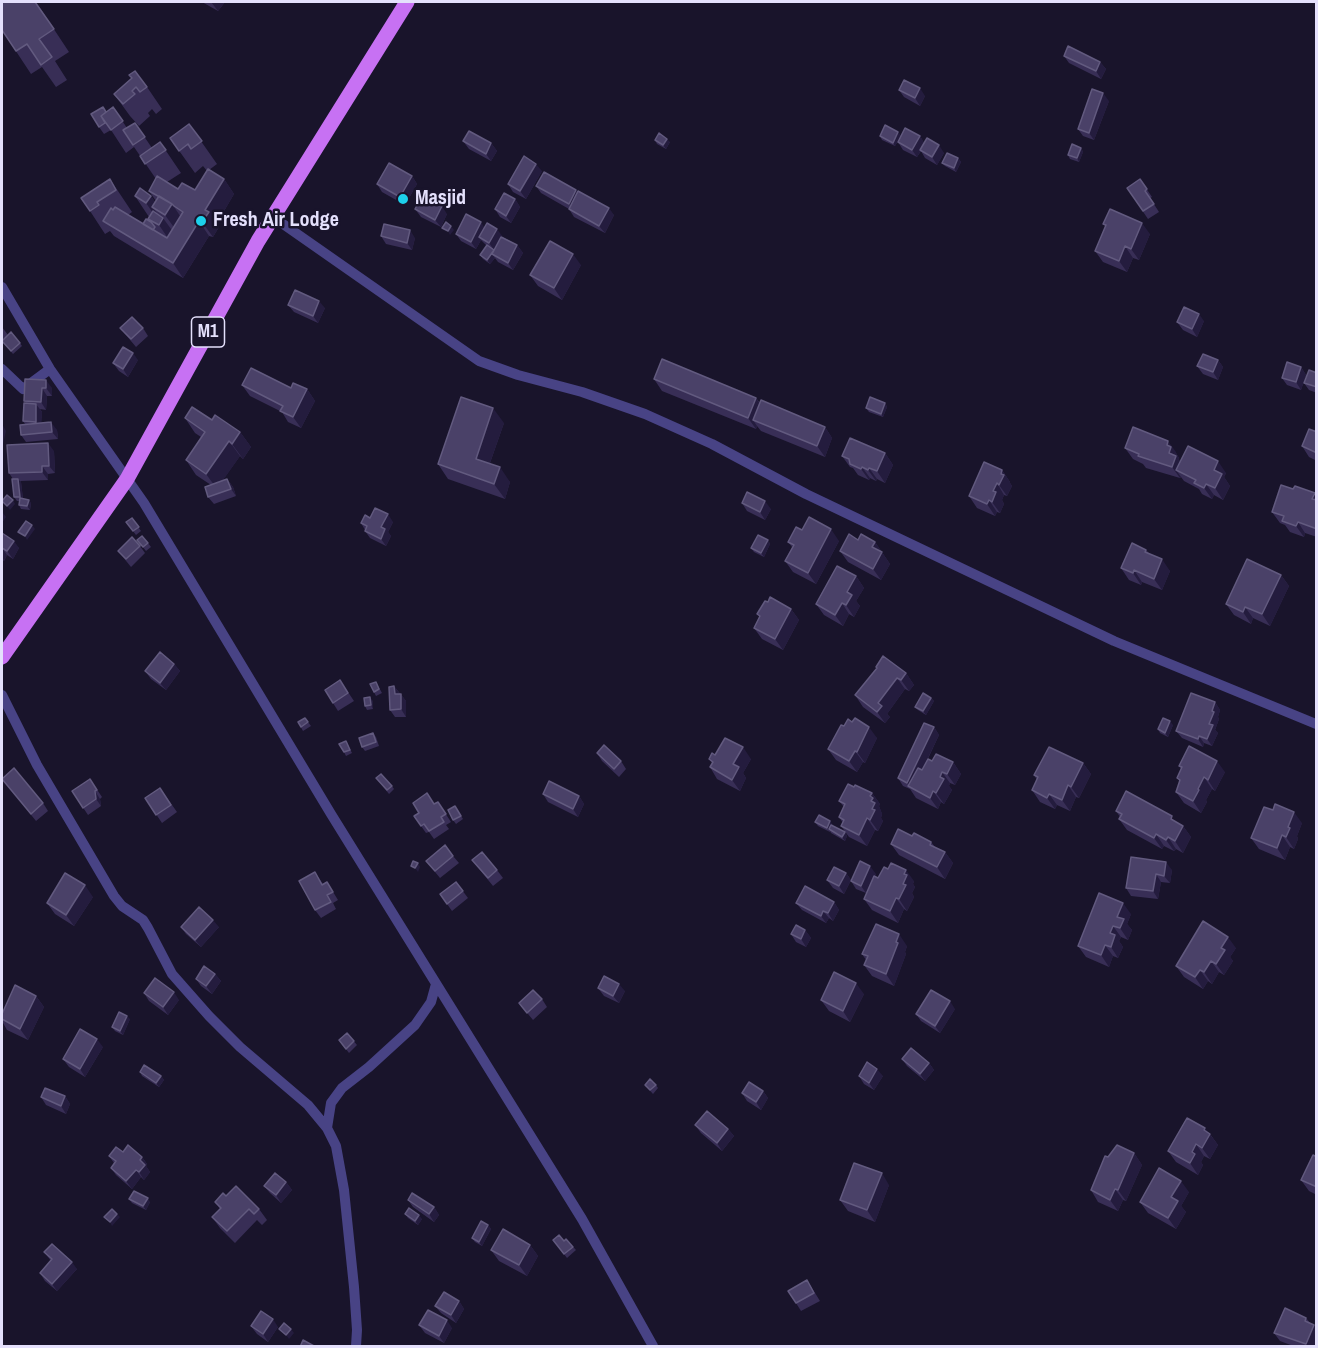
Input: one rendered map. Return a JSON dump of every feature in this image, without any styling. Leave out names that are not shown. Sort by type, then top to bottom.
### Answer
[{"type":"main road","name":"M1","points":[[2,657],[127,479],[273,216],[407,2]]},
{"type":"street","points":[[273,216],[479,361],[645,414],[712,444],[806,494],[1114,641],[1317,724]]},
{"type":"street","points":[[2,287],[50,369],[150,513],[331,814],[582,1220],[653,1347]]},
{"type":"street","points":[[2,369],[23,389],[50,369]]},
{"type":"street","points":[[2,694],[37,765],[114,897],[122,906],[142,920],[172,974],[209,1016],[240,1047],[308,1105],[327,1128],[336,1146],[344,1190],[356,1319],[356,1347]]},
{"type":"street","points":[[327,1128],[331,1103],[342,1088],[381,1057],[415,1025],[431,1002],[436,984]]},
{"type":"building","points":[[2,2],[35,2],[54,29],[39,39],[52,57],[41,65],[27,44],[16,51],[2,30]]},
{"type":"building","points":[[1068,46],[1100,62],[1096,71],[1064,56]]},
{"type":"building","points":[[135,71],[147,87],[140,92],[136,87],[132,91],[135,94],[123,104],[114,94],[132,78],[129,75]]},
{"type":"building","points":[[904,80],[920,88],[915,98],[899,90]]},
{"type":"building","points":[[1092,89],[1103,93],[1089,133],[1078,129]]},
{"type":"building","points":[[103,107],[106,112],[101,116],[105,123],[99,127],[91,114]]},
{"type":"building","points":[[113,107],[123,121],[111,130],[101,116]]},
{"type":"building","points":[[135,123],[145,137],[133,145],[123,130]]},
{"type":"building","points":[[189,124],[202,141],[191,149],[188,144],[179,151],[170,138]]},
{"type":"building","points":[[885,125],[898,132],[893,143],[880,136]]},
{"type":"building","points":[[905,128],[920,136],[912,150],[898,142]]},
{"type":"building","points":[[469,131],[491,143],[486,154],[463,141]]},
{"type":"building","points":[[659,133],[667,139],[663,145],[655,140]]},
{"type":"building","points":[[927,138],[939,145],[932,157],[920,150]]},
{"type":"building","points":[[160,142],[166,150],[145,164],[140,156]]},
{"type":"building","points":[[1072,144],[1081,148],[1077,158],[1068,155]]},
{"type":"building","points":[[947,153],[958,158],[954,168],[942,163]]},
{"type":"building","points":[[524,156],[536,164],[520,191],[508,184]]},
{"type":"building","points":[[389,163],[412,176],[400,197],[377,184]]},
{"type":"building","points":[[208,169],[224,179],[205,210],[209,212],[202,222],[199,221],[173,263],[103,221],[111,208],[113,210],[115,207],[167,238],[183,212],[149,191],[157,176],[178,189],[182,183],[195,190]]},
{"type":"building","points":[[544,172],[576,190],[569,204],[536,186]]},
{"type":"building","points":[[110,179],[116,190],[97,202],[99,205],[90,211],[81,198]]},
{"type":"building","points":[[1140,179],[1154,204],[1143,211],[1127,188]]},
{"type":"building","points":[[140,188],[151,196],[146,203],[135,196]]},
{"type":"building","points":[[578,191],[609,208],[599,226],[569,209]]},
{"type":"building","points":[[504,193],[515,199],[506,216],[495,209]]},
{"type":"building","points":[[159,196],[172,204],[165,215],[152,207]]},
{"type":"building","points":[[422,196],[442,206],[435,220],[415,209]]},
{"type":"building","points":[[1110,209],[1142,223],[1131,249],[1125,246],[1119,261],[1095,251]]},
{"type":"building","points":[[153,211],[163,218],[159,225],[148,219]]},
{"type":"building","points":[[466,214],[481,222],[471,242],[456,234]]},
{"type":"building","points":[[146,219],[155,227],[153,230],[143,224]]},
{"type":"building","points":[[446,222],[451,226],[448,231],[442,228]]},
{"type":"building","points":[[487,223],[497,229],[489,243],[479,237]]},
{"type":"building","points":[[384,224],[410,230],[407,243],[381,236]]},
{"type":"building","points":[[501,237],[517,245],[508,263],[492,254]]},
{"type":"building","points":[[550,241],[573,254],[554,288],[530,275]]},
{"type":"building","points":[[487,245],[494,250],[487,260],[480,255]]},
{"type":"building","points":[[295,290],[319,301],[313,316],[288,305]]},
{"type":"building","points":[[1184,307],[1199,314],[1192,329],[1177,322]]},
{"type":"building","points":[[132,317],[143,328],[131,339],[120,328]]},
{"type":"building","points":[[11,332],[20,343],[11,351],[2,341]]},
{"type":"building","points":[[123,347],[133,353],[123,369],[113,363]]},
{"type":"building","points":[[1203,354],[1218,360],[1213,372],[1197,366]]},
{"type":"building","points":[[662,359],[756,398],[748,418],[654,379]]},
{"type":"building","points":[[1287,362],[1301,367],[1296,382],[1282,378]]},
{"type":"building","points":[[251,368],[291,388],[293,383],[307,389],[293,417],[280,411],[283,406],[242,385]]},
{"type":"building","points":[[1309,370],[1317,373],[1317,387],[1304,383]]},
{"type":"building","points":[[25,379],[46,380],[46,388],[42,388],[41,402],[24,401]]},
{"type":"building","points":[[461,397],[493,408],[476,459],[500,467],[494,484],[438,464]]},
{"type":"building","points":[[870,397],[885,403],[881,414],[866,408]]},
{"type":"building","points":[[761,400],[825,427],[817,446],[753,420]]},
{"type":"building","points":[[24,403],[36,404],[36,422],[23,421]]},
{"type":"building","points":[[192,407],[212,420],[215,415],[240,432],[232,444],[229,441],[206,474],[186,460],[205,432],[185,418]]},
{"type":"building","points":[[51,422],[52,432],[21,435],[20,425]]},
{"type":"building","points":[[1133,427],[1168,441],[1167,445],[1171,447],[1169,453],[1176,456],[1172,467],[1138,456],[1139,454],[1125,448]]},
{"type":"building","points":[[1309,429],[1317,432],[1317,453],[1302,446]]},
{"type":"building","points":[[850,438],[885,453],[877,471],[862,467],[861,469],[850,464],[849,459],[842,456]]},
{"type":"building","points":[[48,443],[49,466],[42,466],[42,472],[9,473],[7,445]]},
{"type":"building","points":[[1188,446],[1218,461],[1214,470],[1222,474],[1215,488],[1206,484],[1204,488],[1194,483],[1196,480],[1176,470]]},
{"type":"building","points":[[984,462],[1002,470],[1001,474],[1004,475],[993,491],[996,492],[992,502],[989,500],[987,504],[969,496]]},
{"type":"building","points":[[12,479],[18,479],[20,497],[14,497]]},
{"type":"building","points":[[227,479],[231,489],[208,497],[205,487]]},
{"type":"building","points":[[1281,485],[1293,489],[1295,486],[1315,493],[1312,499],[1317,500],[1317,529],[1298,522],[1296,526],[1282,521],[1284,516],[1272,512]]},
{"type":"building","points":[[747,492],[765,501],[760,512],[742,503]]},
{"type":"building","points":[[7,495],[13,500],[7,506],[2,501]]},
{"type":"building","points":[[20,498],[29,500],[27,506],[19,505]]},
{"type":"building","points":[[375,508],[388,514],[381,527],[385,529],[381,539],[365,531],[367,526],[361,523],[365,515],[370,518]]},
{"type":"building","points":[[809,517],[831,529],[808,573],[785,561],[794,545],[788,542],[796,527],[802,530]]},
{"type":"building","points":[[132,518],[139,527],[133,531],[126,522]]},
{"type":"building","points":[[26,521],[32,525],[25,536],[18,532]]},
{"type":"building","points":[[2,533],[14,541],[7,551],[2,548]]},
{"type":"building","points":[[849,534],[858,540],[861,534],[875,542],[872,547],[882,552],[873,569],[840,551]]},
{"type":"building","points":[[758,535],[768,540],[761,553],[751,548]]},
{"type":"building","points":[[142,536],[148,543],[143,547],[137,540]]},
{"type":"building","points":[[132,537],[140,546],[126,559],[118,551]]},
{"type":"building","points":[[1132,543],[1146,550],[1145,552],[1162,559],[1154,579],[1134,570],[1133,573],[1121,568]]},
{"type":"building","points":[[1247,559],[1281,575],[1262,614],[1245,607],[1243,612],[1226,604]]},
{"type":"building","points":[[837,566],[856,576],[847,592],[852,595],[846,605],[842,603],[835,615],[816,604]]},
{"type":"building","points":[[770,597],[791,609],[775,639],[754,628],[760,616],[757,614]]},
{"type":"building","points":[[160,652],[174,664],[160,683],[145,671]]},
{"type":"building","points":[[883,656],[906,673],[901,680],[897,678],[878,703],[882,706],[877,712],[855,695],[877,668]]},
{"type":"building","points":[[340,680],[348,693],[333,703],[325,690]]},
{"type":"building","points":[[376,682],[379,689],[374,692],[370,684]]},
{"type":"building","points":[[394,686],[395,694],[401,694],[401,709],[390,710],[389,687]]},
{"type":"building","points":[[923,693],[931,698],[923,711],[915,707]]},
{"type":"building","points":[[1191,693],[1215,702],[1209,724],[1213,725],[1207,739],[1199,736],[1198,739],[1176,731]]},
{"type":"building","points":[[370,697],[371,705],[365,706],[364,698]]},
{"type":"building","points":[[305,718],[308,722],[301,727],[298,722]]},
{"type":"building","points":[[855,718],[869,727],[857,752],[855,751],[849,761],[828,749],[841,725],[844,726],[848,719],[852,722]]},
{"type":"building","points":[[1163,718],[1170,721],[1165,733],[1158,729]]},
{"type":"building","points":[[924,723],[934,727],[907,783],[898,778]]},
{"type":"building","points":[[373,733],[376,742],[362,747],[359,738]]},
{"type":"building","points":[[725,738],[743,747],[733,764],[739,767],[732,780],[710,767],[713,762],[709,759],[712,753],[715,755]]},
{"type":"building","points":[[346,741],[350,750],[344,752],[339,744]]},
{"type":"building","points":[[604,745],[621,761],[614,769],[597,753]]},
{"type":"building","points":[[1189,746],[1217,761],[1208,780],[1204,777],[1193,801],[1176,792],[1180,780],[1177,778],[1182,767],[1179,766]]},
{"type":"building","points":[[1049,747],[1083,763],[1071,787],[1068,785],[1062,800],[1049,794],[1047,798],[1032,790],[1038,777],[1034,775]]},
{"type":"building","points":[[936,754],[953,762],[947,774],[942,772],[940,777],[944,779],[936,793],[933,791],[930,798],[908,786],[918,768],[922,770],[928,759],[932,761]]},
{"type":"building","points":[[14,768],[43,803],[31,814],[2,779]]},
{"type":"building","points":[[381,774],[392,786],[387,790],[376,778]]},
{"type":"building","points":[[90,779],[97,790],[95,791],[96,799],[83,808],[72,791]]},
{"type":"building","points":[[549,781],[579,796],[573,809],[543,794]]},
{"type":"building","points":[[848,784],[872,793],[871,801],[875,803],[872,809],[875,810],[870,820],[867,818],[859,835],[841,826],[844,820],[839,817],[845,804],[839,801]]},
{"type":"building","points":[[160,788],[171,805],[156,815],[145,798]]},
{"type":"building","points":[[1126,791],[1172,816],[1171,819],[1183,826],[1175,841],[1168,837],[1166,840],[1156,834],[1154,838],[1119,819],[1122,814],[1116,811]]},
{"type":"building","points":[[427,793],[434,804],[438,802],[446,814],[441,817],[444,822],[429,831],[424,824],[421,826],[414,816],[419,813],[413,803]]},
{"type":"building","points":[[1275,804],[1294,812],[1286,837],[1282,835],[1277,848],[1251,838],[1264,807],[1273,810]]},
{"type":"building","points":[[455,806],[461,816],[453,820],[448,810]]},
{"type":"building","points":[[819,815],[830,821],[827,828],[815,822]]},
{"type":"building","points":[[831,825],[845,832],[842,837],[829,829]]},
{"type":"building","points":[[898,829],[912,836],[914,833],[931,842],[930,845],[945,852],[937,867],[891,844]]},
{"type":"building","points":[[445,845],[453,856],[435,871],[426,861]]},
{"type":"building","points":[[482,852],[497,870],[488,878],[472,860]]},
{"type":"building","points":[[1131,857],[1166,862],[1164,876],[1156,874],[1153,891],[1126,888]]},
{"type":"building","points":[[413,861],[418,863],[415,868],[411,866]]},
{"type":"building","points":[[860,861],[870,866],[861,886],[851,881]]},
{"type":"building","points":[[891,863],[906,870],[904,874],[907,875],[903,884],[906,885],[890,911],[864,899],[874,876],[878,878],[884,867],[888,869]]},
{"type":"building","points":[[834,867],[846,873],[839,886],[827,880]]},
{"type":"building","points":[[315,872],[322,885],[327,882],[333,892],[327,895],[331,902],[315,910],[299,881]]},
{"type":"building","points":[[65,873],[85,885],[66,915],[47,903]]},
{"type":"building","points":[[456,882],[463,891],[447,904],[440,894]]},
{"type":"building","points":[[805,886],[834,902],[828,913],[823,911],[821,916],[796,903]]},
{"type":"building","points":[[1099,893],[1123,903],[1117,917],[1124,919],[1120,928],[1113,926],[1110,933],[1115,935],[1111,947],[1105,945],[1101,955],[1078,946]]},
{"type":"building","points":[[199,907],[213,920],[195,940],[181,927]]},
{"type":"building","points":[[1203,921],[1228,937],[1221,948],[1225,950],[1216,964],[1211,961],[1204,972],[1200,970],[1195,977],[1176,966]]},
{"type":"building","points":[[876,924],[899,934],[896,942],[898,943],[886,974],[864,965],[868,956],[862,954]]},
{"type":"building","points":[[796,925],[805,930],[801,939],[791,934]]},
{"type":"building","points":[[204,966],[215,974],[206,986],[196,979]]},
{"type":"building","points":[[834,972],[856,983],[843,1011],[821,1000]]},
{"type":"building","points":[[604,976],[619,984],[613,996],[598,988]]},
{"type":"building","points":[[155,978],[174,992],[163,1007],[144,993]]},
{"type":"building","points":[[15,985],[36,996],[20,1029],[2,1019]]},
{"type":"building","points":[[533,990],[542,999],[527,1013],[519,1003]]},
{"type":"building","points":[[931,990],[950,1001],[935,1026],[916,1014]]},
{"type":"building","points":[[119,1012],[127,1016],[120,1031],[112,1027]]},
{"type":"building","points":[[80,1029],[97,1039],[80,1069],[63,1059]]},
{"type":"building","points":[[347,1033],[354,1041],[346,1049],[339,1040]]},
{"type":"building","points":[[911,1048],[929,1063],[920,1074],[902,1059]]},
{"type":"building","points":[[867,1062],[877,1069],[869,1083],[859,1076]]},
{"type":"building","points":[[144,1065],[161,1076],[156,1083],[140,1072]]},
{"type":"building","points":[[650,1079],[656,1085],[650,1090],[645,1085]]},
{"type":"building","points":[[749,1082],[763,1091],[756,1102],[742,1093]]},
{"type":"building","points":[[45,1088],[65,1096],[61,1106],[41,1097]]},
{"type":"building","points":[[707,1111],[728,1129],[717,1143],[695,1125]]},
{"type":"building","points":[[1187,1118],[1205,1128],[1204,1130],[1210,1134],[1202,1148],[1196,1144],[1192,1152],[1195,1154],[1190,1163],[1168,1151]]},
{"type":"building","points":[[128,1145],[142,1157],[140,1160],[145,1165],[139,1172],[136,1170],[126,1181],[111,1168],[116,1161],[109,1156],[116,1147],[123,1152]]},
{"type":"building","points":[[1117,1145],[1134,1153],[1118,1190],[1115,1189],[1110,1200],[1091,1190],[1105,1156],[1108,1157]]},
{"type":"building","points":[[1313,1155],[1317,1157],[1317,1187],[1301,1180]]},
{"type":"building","points":[[854,1163],[882,1173],[867,1210],[840,1200]]},
{"type":"building","points":[[1159,1168],[1181,1181],[1171,1197],[1178,1201],[1168,1218],[1140,1202]]},
{"type":"building","points":[[275,1173],[286,1182],[276,1195],[264,1186]]},
{"type":"building","points":[[236,1186],[259,1209],[254,1214],[249,1209],[227,1231],[212,1217],[221,1208],[215,1202],[223,1193],[226,1196]]},
{"type":"building","points":[[134,1191],[148,1198],[143,1206],[129,1199]]},
{"type":"building","points":[[412,1193],[434,1207],[429,1214],[408,1200]]},
{"type":"building","points":[[409,1208],[419,1215],[415,1221],[405,1214]]},
{"type":"building","points":[[112,1209],[117,1214],[110,1222],[104,1217]]},
{"type":"building","points":[[481,1221],[488,1225],[479,1242],[472,1238]]},
{"type":"building","points":[[503,1229],[530,1245],[519,1265],[491,1250]]},
{"type":"building","points":[[559,1235],[573,1247],[564,1254],[553,1240]]},
{"type":"building","points":[[52,1244],[72,1262],[52,1284],[40,1273],[52,1259],[44,1252]]},
{"type":"building","points":[[807,1280],[814,1293],[796,1303],[788,1291]]},
{"type":"building","points":[[444,1292],[459,1301],[451,1315],[435,1306]]},
{"type":"building","points":[[1285,1308],[1306,1318],[1305,1321],[1314,1325],[1306,1344],[1274,1333]]},
{"type":"building","points":[[428,1310],[447,1320],[439,1336],[419,1325]]},
{"type":"building","points":[[261,1311],[273,1319],[263,1334],[251,1326]]},
{"type":"building","points":[[284,1323],[291,1329],[286,1335],[279,1329]]},
{"type":"building","points":[[303,1340],[314,1346],[314,1347],[300,1347]]},
{"type":"place","name":"Masjid","points":[[403,199]]},
{"type":"place","name":"Fresh Air Lodge","points":[[201,221]]}]
